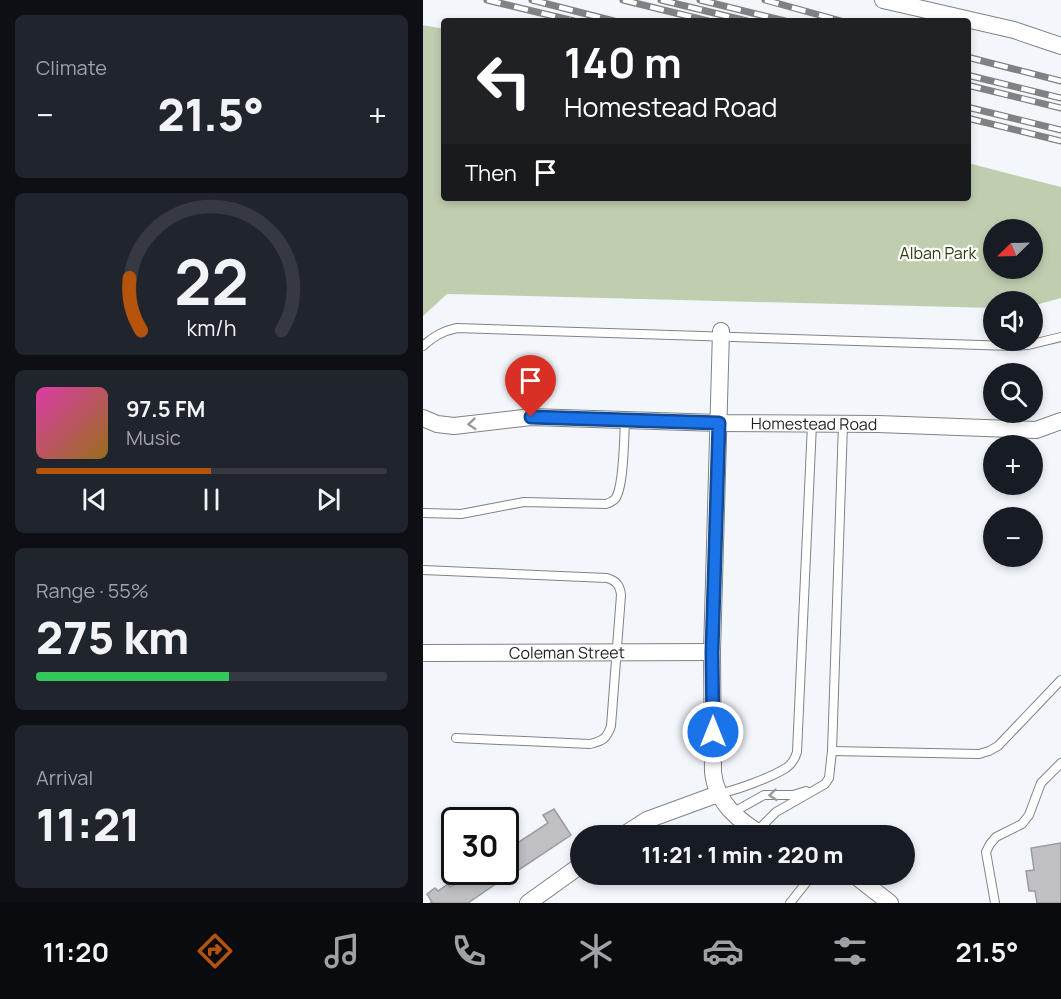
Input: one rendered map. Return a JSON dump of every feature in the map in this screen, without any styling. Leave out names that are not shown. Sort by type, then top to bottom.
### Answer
[{"type":"street","points":[[883,0],[962,18]]},
{"type":"street","points":[[971,20],[1014,30],[1061,46]]},
{"type":"street","points":[[721,334],[712,652],[713,772],[718,794],[732,813],[749,825]]},
{"type":"street","name":"Homestead Road","points":[[423,418],[437,424],[454,426],[531,417],[1036,430],[1061,421]]},
{"type":"street","name":"Coleman Street","points":[[423,653],[712,652]]},
{"type":"street","points":[[639,825],[718,794]]},
{"type":"street","points":[[528,903],[570,873]]},
{"type":"street","points":[[867,885],[890,903]]},
{"type":"lane","points":[[423,346],[433,336],[457,328],[721,334],[1012,346],[1028,345],[1061,337]]},
{"type":"lane","points":[[423,513],[461,514],[524,502],[606,504],[614,500],[621,479],[625,421]]},
{"type":"lane","points":[[718,794],[731,791],[787,767],[795,760],[798,752],[811,424]]},
{"type":"lane","points":[[766,825],[776,812],[819,789],[829,778],[832,751],[843,424]]},
{"type":"lane","points":[[423,570],[607,578],[614,580],[620,586],[617,652],[611,726],[608,736],[590,744],[456,738]]},
{"type":"lane","points":[[832,751],[979,754],[989,751],[998,746],[1061,680]]},
{"type":"lane","points":[[995,903],[987,852],[990,844],[996,837],[1022,824],[1029,815],[1041,783],[1061,764]]},
{"type":"lane","points":[[732,813],[764,795],[793,795],[819,789]]},
{"type":"lane","points":[[790,903],[804,885]]},
{"type":"green space","name":"Alban Park","points":[[423,25],[441,28],[441,201],[971,201],[971,164],[1061,187],[1061,298],[1043,303],[1043,291],[983,291],[983,308],[447,294],[423,316]]},
{"type":"building","points":[[554,809],[570,836],[519,870],[519,842],[548,823],[543,815]]},
{"type":"building","points":[[1061,843],[1061,903],[1037,903],[1035,891],[1029,891],[1026,871],[1034,870],[1031,848]]},
{"type":"building","points":[[447,885],[450,887],[453,885],[494,885],[468,903],[430,903],[432,902],[427,894],[435,888],[438,891]]},
{"type":"railway","points":[[487,0],[562,18]]},
{"type":"railway","points":[[532,0],[602,18]]},
{"type":"railway","points":[[623,0],[696,18]]},
{"type":"railway","points":[[661,0],[735,18]]},
{"type":"railway","points":[[700,0],[773,18]]},
{"type":"railway","points":[[765,0],[830,18]]},
{"type":"railway","points":[[971,58],[1061,81]]},
{"type":"railway","points":[[971,76],[1061,98]]},
{"type":"railway","points":[[971,86],[1061,108]]},
{"type":"railway","points":[[971,108],[1061,130]]},
{"type":"railway","points":[[971,119],[1061,141]]},
{"type":"route","points":[[531,417],[719,423],[712,652],[713,732]]}]
